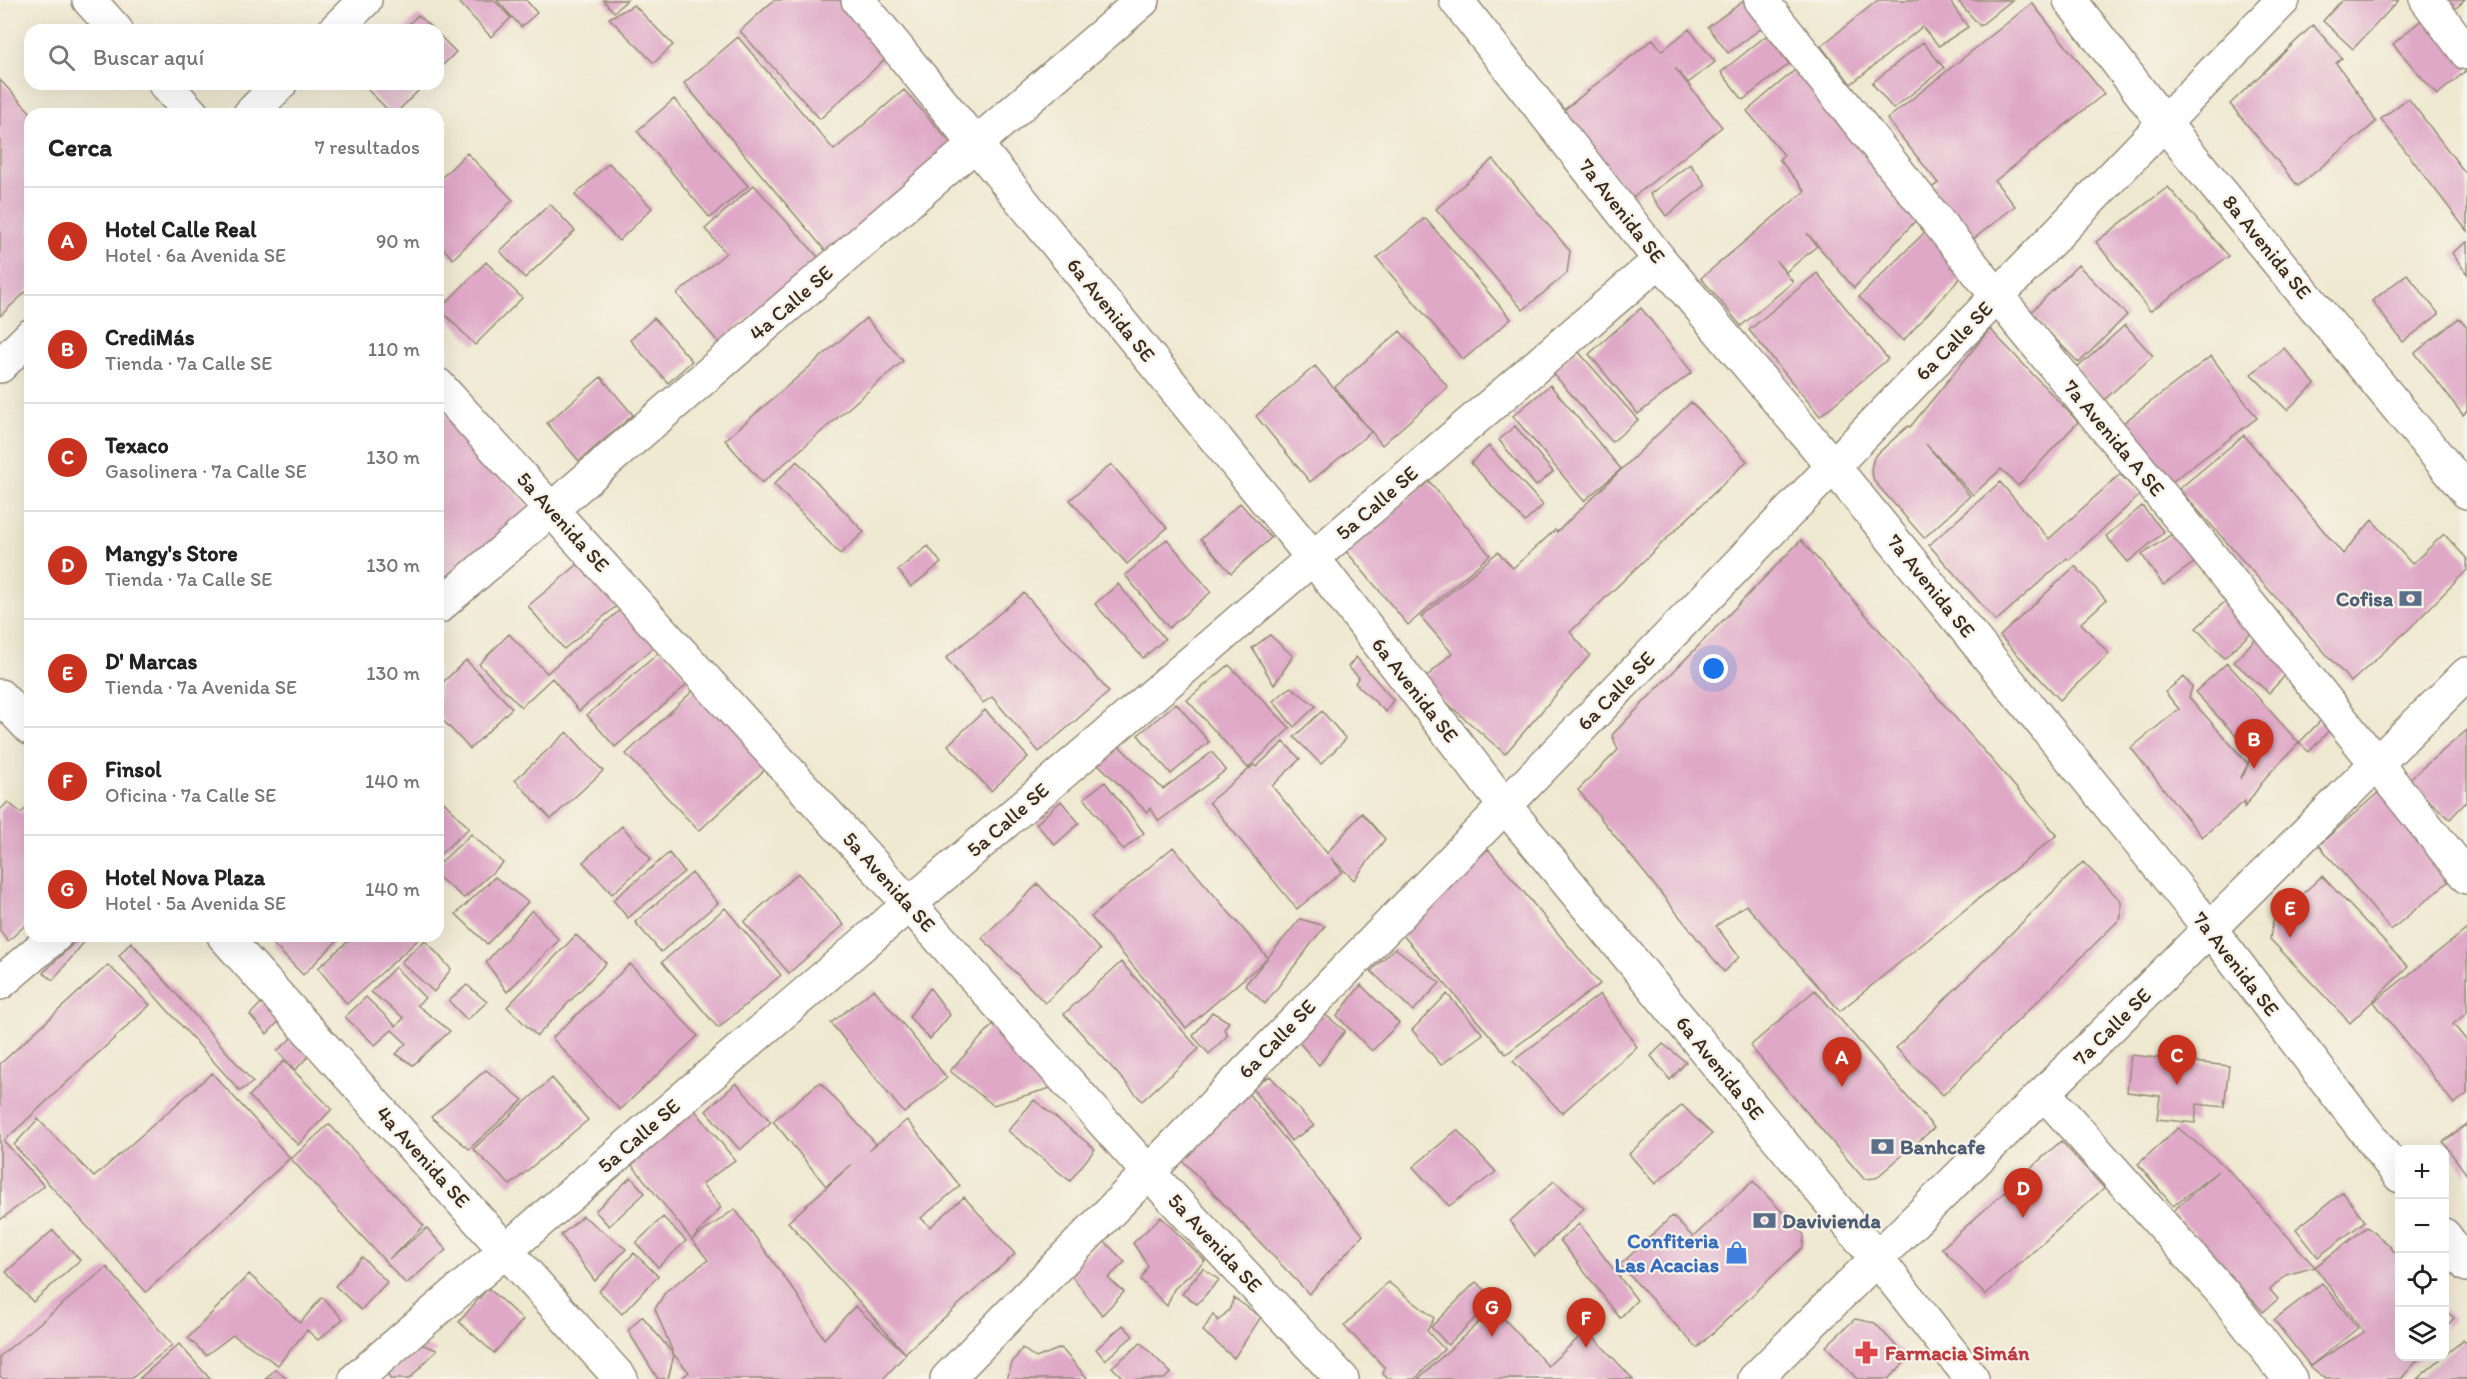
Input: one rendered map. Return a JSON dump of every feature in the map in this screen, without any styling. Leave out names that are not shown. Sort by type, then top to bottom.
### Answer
[{"type":"street","points":[[89,0],[111,24]]},
{"type":"street","points":[[341,24],[365,0]]},
{"type":"street","name":"6a Avenida SE","points":[[858,0],[1313,558],[1505,806],[1878,1260],[1972,1379]]},
{"type":"street","name":"4a Calle SE","points":[[444,602],[1143,0]]},
{"type":"street","name":"7a Avenida SE","points":[[1456,0],[1660,260],[1833,466],[2210,929],[2395,1170]]},
{"type":"street","name":"7a Avenida A SE","points":[[1761,0],[1997,296],[2185,524],[2467,878]]},
{"type":"street","name":"8a Avenida SE","points":[[2070,0],[2164,123],[2467,492]]},
{"type":"street","name":"6a Calle SE","points":[[947,1379],[1505,806],[2283,0]]},
{"type":"street","points":[[2427,0],[2467,53]]},
{"type":"street","points":[[170,90],[187,108]]},
{"type":"street","points":[[256,108],[274,90]]},
{"type":"street","name":"5a Calle SE","points":[[356,1379],[1660,260]]},
{"type":"street","points":[[0,366],[24,342]]},
{"type":"street","name":"5a Avenida SE","points":[[444,392],[909,904],[1148,1172],[1342,1379]]},
{"type":"street","name":"7a Calle SE","points":[[1755,1379],[1878,1260],[2467,674]]},
{"type":"street","points":[[0,696],[24,722]]},
{"type":"street","points":[[0,983],[48,942]]},
{"type":"street","name":"4a Avenida SE","points":[[229,942],[621,1379]]},
{"type":"street","points":[[2045,1094],[2223,1293],[2290,1379]]},
{"type":"street","points":[[2449,1240],[2467,1265]]},
{"type":"building","points":[[457,0],[494,0],[511,18],[491,37]]},
{"type":"building","points":[[497,0],[526,0],[537,13],[521,27]]},
{"type":"building","points":[[603,0],[627,0],[614,12]]},
{"type":"building","points":[[774,0],[848,0],[894,51],[820,119],[740,31]]},
{"type":"building","points":[[1745,0],[1771,21],[1728,53],[1708,27]]},
{"type":"building","points":[[1878,0],[1949,0],[1968,27],[1939,46],[1922,27],[1851,84],[1821,46]]},
{"type":"building","points":[[1957,0],[2012,0],[1980,26]]},
{"type":"building","points":[[2342,0],[2399,0],[2353,49],[2323,21]]},
{"type":"building","points":[[2447,0],[2465,0],[2455,9]]},
{"type":"building","points":[[2032,3],[2104,94],[1995,181],[2015,206],[1971,241],[1930,189],[1938,183],[1887,119]]},
{"type":"building","points":[[634,5],[673,45],[654,63],[609,18]]},
{"type":"building","points":[[418,15],[428,24],[409,24]]},
{"type":"building","points":[[2426,16],[2467,64],[2467,70],[2437,95],[2393,44]]},
{"type":"building","points":[[2313,25],[2342,58],[2336,63],[2376,122],[2298,186],[2230,104]]},
{"type":"building","points":[[1689,29],[1715,62],[1688,83],[1675,68],[1722,127],[1632,198],[1564,110],[1653,39],[1662,51]]},
{"type":"building","points":[[1767,35],[1789,64],[1743,100],[1721,72]]},
{"type":"building","points":[[738,37],[834,150],[904,90],[955,148],[829,255],[684,83]]},
{"type":"building","points":[[444,40],[456,52],[444,64]]},
{"type":"building","points":[[1923,42],[1944,68],[1893,109],[1872,83]]},
{"type":"building","points":[[1796,69],[1917,219],[1854,288],[1807,233],[1817,246],[1786,272],[1776,261],[1793,282],[1741,326],[1701,278],[1805,191],[1779,159],[1784,155],[1747,111]]},
{"type":"building","points":[[0,80],[26,108],[24,108],[24,294],[0,316]]},
{"type":"building","points":[[368,90],[419,90],[401,108],[386,108]]},
{"type":"building","points":[[2408,98],[2467,175],[2467,231],[2381,119]]},
{"type":"building","points":[[674,99],[748,186],[710,218],[637,131]]},
{"type":"building","points":[[467,153],[513,200],[453,259],[444,249],[444,175]]},
{"type":"building","points":[[1493,159],[1570,251],[1567,273],[1523,310],[1436,209]]},
{"type":"building","points":[[609,163],[652,208],[619,241],[575,195]]},
{"type":"building","points":[[1690,164],[1706,185],[1666,216],[1650,194]]},
{"type":"building","points":[[754,185],[826,266],[778,310],[768,301],[719,343],[677,294],[726,253],[705,229]]},
{"type":"building","points":[[2168,187],[2229,256],[2150,311],[2096,242]]},
{"type":"building","points":[[550,204],[575,231],[525,278],[500,251]]},
{"type":"building","points":[[1425,218],[1511,319],[1463,360],[1377,258]]},
{"type":"building","points":[[1926,231],[1963,275],[1903,341],[1859,297]]},
{"type":"building","points":[[2467,242],[2467,274],[2452,253]]},
{"type":"building","points":[[486,262],[522,298],[475,345],[444,313],[444,305]]},
{"type":"building","points":[[2078,265],[2127,315],[2079,363],[2030,313]]},
{"type":"building","points":[[1817,273],[1888,359],[1820,416],[1749,330]]},
{"type":"building","points":[[2407,274],[2439,314],[2403,342],[2372,301]]},
{"type":"building","points":[[1641,308],[1692,372],[1638,414],[1589,354]]},
{"type":"building","points":[[654,318],[692,361],[668,383],[630,340]]},
{"type":"building","points":[[866,318],[903,361],[762,483],[725,440]]},
{"type":"building","points":[[2459,318],[2467,328],[2467,411],[2463,415],[2415,353]]},
{"type":"building","points":[[2125,325],[2153,356],[2104,400],[2076,369]]},
{"type":"building","points":[[1990,329],[2078,422],[2018,486],[2001,469],[1973,495],[1926,444],[1970,496],[1924,538],[1874,481],[1871,469],[1874,457],[1908,426],[1910,427]]},
{"type":"building","points":[[1400,331],[1448,387],[1382,445],[1335,387]]},
{"type":"building","points":[[2284,348],[2315,384],[2287,410],[2251,374]]},
{"type":"building","points":[[1577,350],[1638,420],[1612,442],[1552,372]]},
{"type":"building","points":[[2211,356],[2257,418],[2165,487],[2119,426]]},
{"type":"building","points":[[1315,366],[1371,432],[1310,482],[1256,416]]},
{"type":"building","points":[[601,377],[633,415],[579,461],[547,423]]},
{"type":"building","points":[[1550,385],[1621,469],[1584,501],[1513,416]]},
{"type":"building","points":[[1691,402],[1747,461],[1570,632],[1590,655],[1505,754],[1422,681],[1452,653],[1421,617],[1498,552],[1513,568],[1555,530],[1557,532]]},
{"type":"building","points":[[444,413],[529,508],[447,582],[444,579]]},
{"type":"building","points":[[1515,426],[1553,472],[1536,486],[1499,440]]},
{"type":"building","points":[[2244,435],[2343,554],[2372,520],[2412,564],[2444,534],[2467,559],[2467,570],[2410,628],[2351,682],[2179,489]]},
{"type":"building","points":[[1489,446],[1543,505],[1525,522],[1471,463]]},
{"type":"building","points":[[797,461],[864,532],[840,554],[774,484]]},
{"type":"building","points":[[1111,464],[1167,528],[1127,564],[1070,500]]},
{"type":"building","points":[[2120,474],[2140,495],[2069,560],[2067,558],[1996,621],[1929,545],[2000,482],[2049,539]]},
{"type":"building","points":[[1429,481],[1490,555],[1408,625],[1346,551]]},
{"type":"building","points":[[1240,503],[1271,538],[1231,573],[1201,539]]},
{"type":"building","points":[[2142,506],[2164,532],[2128,562],[2106,536]]},
{"type":"building","points":[[2182,527],[2202,557],[2163,585],[2142,555]]},
{"type":"building","points":[[1167,539],[1211,592],[1169,628],[1125,575]]},
{"type":"building","points":[[1801,540],[2057,835],[1840,1011],[1746,905],[1716,926],[1739,957],[1724,972],[1578,790],[1618,750],[1612,735]]},
{"type":"building","points":[[928,546],[941,563],[911,587],[898,570]]},
{"type":"building","points":[[588,556],[624,600],[564,649],[528,606]]},
{"type":"building","points":[[2075,566],[2106,600],[2081,623],[2109,654],[2060,700],[2000,636]]},
{"type":"building","points":[[1118,584],[1165,639],[1143,658],[1095,604]]},
{"type":"building","points":[[1024,593],[1109,692],[1039,752],[992,697],[983,703],[946,658]]},
{"type":"building","points":[[2229,598],[2256,628],[2224,658],[2196,628]]},
{"type":"building","points":[[627,604],[660,642],[579,711],[552,678],[521,707],[479,664],[509,634],[547,673]]},
{"type":"building","points":[[2260,634],[2294,666],[2269,693],[2234,662]]},
{"type":"building","points":[[1270,635],[1293,656],[1274,685],[1252,648]]},
{"type":"building","points":[[662,650],[690,682],[615,747],[587,715]]},
{"type":"building","points":[[1356,657],[1393,700],[1386,712],[1355,683],[1359,677],[1348,667]]},
{"type":"building","points":[[466,660],[512,708],[470,749],[444,721],[444,681]]},
{"type":"building","points":[[2227,663],[2299,743],[2266,777],[2244,808],[2245,801],[2202,837],[2131,748],[2179,709],[2165,692],[2184,677],[2192,687],[2189,697],[2248,764],[2252,753],[2195,692]]},
{"type":"building","points":[[1229,665],[1290,728],[1248,768],[1187,700]]},
{"type":"building","points":[[699,685],[772,763],[699,831],[626,754]]},
{"type":"building","points":[[1291,687],[1316,706],[1294,727],[1273,701]]},
{"type":"building","points":[[1176,703],[1209,742],[1171,774],[1138,735]]},
{"type":"building","points":[[985,710],[1028,757],[991,791],[948,745]]},
{"type":"building","points":[[1322,711],[1346,739],[1321,764],[1294,737]]},
{"type":"building","points":[[2325,716],[2334,725],[2309,752],[2299,743]]},
{"type":"building","points":[[2467,730],[2467,801],[2450,819],[2407,781]]},
{"type":"building","points":[[567,732],[603,771],[551,819],[515,780]]},
{"type":"building","points":[[1284,742],[1300,759],[1272,786],[1327,853],[1362,813],[1385,839],[1354,880],[1331,858],[1342,872],[1297,909],[1209,802],[1254,765],[1256,767]]},
{"type":"building","points":[[1117,744],[1163,789],[1212,752],[1226,770],[1159,821],[1150,808],[1147,812],[1098,764]]},
{"type":"building","points":[[1105,782],[1144,833],[1123,850],[1084,798]]},
{"type":"building","points":[[2381,790],[2455,876],[2391,930],[2319,845]]},
{"type":"building","points":[[1061,801],[1079,823],[1055,845],[1036,824]]},
{"type":"building","points":[[8,802],[21,813],[24,810],[24,926],[8,941],[0,931],[0,810]]},
{"type":"building","points":[[444,802],[469,828],[444,851]]},
{"type":"building","points":[[622,826],[651,859],[612,894],[583,862]]},
{"type":"building","points":[[471,834],[503,863],[464,898],[444,882],[444,859]]},
{"type":"building","points":[[1173,847],[1268,958],[1186,1028],[1091,917]]},
{"type":"building","points":[[1488,849],[1600,984],[1506,1054],[1401,933]]},
{"type":"building","points":[[669,853],[684,872],[628,918],[613,900]]},
{"type":"building","points":[[2083,862],[2121,901],[2121,918],[1943,1095],[1896,1048]]},
{"type":"building","points":[[692,873],[718,903],[661,952],[635,922]]},
{"type":"building","points":[[798,873],[844,925],[789,973],[744,922]]},
{"type":"building","points":[[2322,876],[2408,967],[2350,1023],[2270,939],[2273,921]]},
{"type":"building","points":[[495,877],[528,902],[487,944],[456,914]]},
{"type":"building","points":[[1038,884],[1100,950],[1045,1003],[982,938]]},
{"type":"building","points":[[725,908],[781,975],[718,1028],[662,962]]},
{"type":"building","points":[[532,910],[559,940],[507,992],[486,962]]},
{"type":"building","points":[[1300,919],[1325,926],[1265,1004],[1245,985]]},
{"type":"building","points":[[2467,929],[2467,1013],[2453,1024],[2467,1041],[2467,1094],[2454,1104],[2374,1002]]},
{"type":"building","points":[[576,935],[606,963],[537,1036],[507,1007]]},
{"type":"building","points":[[75,942],[84,942],[53,980],[43,973]]},
{"type":"building","points":[[131,942],[253,1082],[240,1091],[119,956]]},
{"type":"building","points":[[276,942],[336,942],[303,975],[273,944]]},
{"type":"building","points":[[347,942],[416,942],[347,1004],[318,968]]},
{"type":"building","points":[[423,942],[427,942],[451,969],[434,992],[401,962]]},
{"type":"building","points":[[1395,948],[1440,983],[1413,1011],[1371,971]]},
{"type":"building","points":[[1121,962],[1199,1049],[1142,1101],[1064,1014]]},
{"type":"building","points":[[630,964],[698,1036],[620,1110],[552,1038]]},
{"type":"building","points":[[108,965],[150,1005],[4,1141],[44,1186],[0,1220],[0,1064]]},
{"type":"building","points":[[395,967],[425,998],[417,1005],[450,1031],[413,1065],[396,1054],[406,1043],[392,1030],[375,1045],[345,1017],[366,997],[396,1026],[404,1018],[371,992]]},
{"type":"building","points":[[467,985],[487,1002],[467,1020],[449,1001]]},
{"type":"building","points":[[1361,985],[1399,1023],[1372,1051],[1337,1016]]},
{"type":"building","points":[[930,988],[950,1015],[930,1039],[909,1017]]},
{"type":"building","points":[[874,989],[947,1078],[904,1113],[831,1023]]},
{"type":"building","points":[[1815,990],[1934,1128],[1876,1178],[1864,1179],[1750,1046]]},
{"type":"building","points":[[1447,994],[1483,1034],[1441,1065],[1412,1030]]},
{"type":"building","points":[[1600,994],[1637,1047],[1562,1113],[1513,1061]]},
{"type":"building","points":[[263,1001],[281,1019],[267,1034],[250,1015]]},
{"type":"building","points":[[1212,1012],[1229,1022],[1224,1029],[1228,1035],[1209,1054],[1193,1036]]},
{"type":"building","points":[[1322,1012],[1345,1031],[1319,1065],[1297,1040]]},
{"type":"building","points":[[999,1018],[1061,1085],[993,1105],[950,1071]]},
{"type":"building","points":[[296,1034],[313,1052],[295,1070],[277,1051]]},
{"type":"building","points":[[1663,1044],[1686,1062],[1670,1080],[1651,1056]]},
{"type":"building","points":[[2131,1055],[2229,1066],[2224,1107],[2197,1104],[2195,1123],[2157,1119],[2160,1096],[2127,1092]]},
{"type":"building","points":[[284,1061],[332,1109],[298,1145],[249,1096]]},
{"type":"building","points":[[486,1070],[523,1100],[469,1149],[431,1117]]},
{"type":"building","points":[[212,1073],[290,1158],[146,1292],[14,1145],[38,1119],[94,1177]]},
{"type":"building","points":[[1270,1076],[1314,1126],[1291,1141],[1251,1087]]},
{"type":"building","points":[[552,1078],[588,1120],[510,1185],[473,1149]]},
{"type":"building","points":[[820,1082],[876,1144],[869,1150],[907,1120],[960,1186],[921,1218],[930,1227],[964,1197],[1015,1254],[905,1353],[788,1222],[852,1164],[826,1186],[773,1121]]},
{"type":"building","points":[[736,1083],[771,1122],[740,1150],[706,1111]]},
{"type":"building","points":[[1247,1092],[1363,1235],[1309,1294],[1183,1161]]},
{"type":"building","points":[[1034,1100],[1095,1149],[1070,1181],[1008,1131]]},
{"type":"building","points":[[1682,1105],[1712,1134],[1655,1184],[1629,1154]]},
{"type":"building","points":[[694,1109],[735,1160],[702,1184],[721,1207],[693,1239],[735,1209],[798,1296],[824,1339],[855,1306],[906,1354],[883,1379],[681,1379],[689,1372],[674,1355],[655,1309],[666,1291],[708,1260],[625,1156]]},
{"type":"building","points":[[329,1124],[424,1226],[389,1259],[427,1228],[446,1250],[406,1284],[291,1159]]},
{"type":"building","points":[[2467,1124],[2467,1175],[2449,1150],[2449,1145],[2443,1142]]},
{"type":"building","points":[[2178,1128],[2225,1166],[2315,1267],[2286,1275],[2270,1290],[2278,1299],[2263,1312],[2173,1211],[2218,1171],[2173,1206],[2138,1164]]},
{"type":"building","points":[[1457,1130],[1496,1172],[1449,1206],[1413,1167]]},
{"type":"building","points":[[2061,1141],[2104,1188],[1985,1295],[1942,1248]]},
{"type":"building","points":[[631,1177],[645,1193],[609,1226],[595,1211]]},
{"type":"building","points":[[1554,1181],[1584,1208],[1535,1256],[1510,1221]]},
{"type":"building","points":[[1753,1181],[1804,1235],[1803,1247],[1697,1348],[1620,1265],[1672,1216],[1693,1237]]},
{"type":"building","points":[[2343,1192],[2365,1221],[2318,1257],[2296,1229]]},
{"type":"building","points":[[583,1216],[626,1249],[595,1281],[561,1235]]},
{"type":"building","points":[[663,1217],[686,1241],[658,1267],[636,1243]]},
{"type":"building","points":[[1161,1217],[1205,1261],[1174,1289],[1167,1306],[1141,1280],[1148,1266],[1133,1243]]},
{"type":"building","points":[[1579,1224],[1637,1300],[1620,1318],[1560,1240]]},
{"type":"building","points":[[2367,1227],[2395,1253],[2395,1361],[2417,1361],[2401,1379],[2326,1379],[2310,1366],[2364,1332],[2315,1267]]},
{"type":"building","points":[[53,1230],[80,1260],[33,1302],[6,1272]]},
{"type":"building","points":[[1104,1241],[1125,1262],[1108,1278],[1124,1292],[1102,1315],[1067,1270]]},
{"type":"building","points":[[634,1253],[658,1276],[622,1314],[599,1291]]},
{"type":"building","points":[[362,1257],[387,1282],[361,1310],[335,1286]]},
{"type":"building","points":[[107,1267],[172,1345],[131,1379],[3,1379],[0,1376],[0,1356]]},
{"type":"building","points":[[1203,1268],[1219,1280],[1197,1304],[1182,1294]]},
{"type":"building","points":[[249,1274],[300,1323],[322,1297],[343,1319],[318,1340],[307,1330],[278,1365],[233,1335],[206,1355],[188,1338]]},
{"type":"building","points":[[1388,1282],[1434,1318],[1427,1331],[1444,1349],[1415,1379],[1388,1379],[1383,1374],[1385,1368],[1344,1326]]},
{"type":"building","points":[[1476,1282],[1495,1298],[1448,1345],[1431,1327]]},
{"type":"building","points":[[2322,1283],[2358,1328],[2310,1366],[2274,1320]]},
{"type":"building","points":[[488,1288],[523,1320],[494,1353],[459,1322]]},
{"type":"building","points":[[1234,1298],[1261,1317],[1234,1358],[1203,1331],[1213,1314],[1218,1321],[1229,1310]]},
{"type":"building","points":[[1494,1308],[1548,1366],[1587,1330],[1633,1379],[1418,1379]]},
{"type":"building","points":[[2449,1314],[2454,1318],[2449,1324]]},
{"type":"building","points":[[642,1316],[674,1355],[668,1379],[658,1379],[628,1331]]},
{"type":"building","name":"Farmacia Simán","points":[[1855,1319],[1875,1323],[1908,1359],[1888,1379],[1857,1379],[1826,1346]]},
{"type":"building","points":[[1123,1325],[1133,1336],[1105,1360],[1096,1349]]},
{"type":"building","points":[[2463,1340],[2467,1345],[2467,1379],[2417,1379],[2438,1361],[2449,1361],[2449,1352]]},
{"type":"building","points":[[1141,1343],[1171,1373],[1164,1379],[1124,1379],[1112,1367]]},
{"type":"building","points":[[179,1344],[210,1379],[139,1379]]},
{"type":"building","points":[[421,1344],[437,1350],[409,1379],[390,1379],[388,1374]]},
{"type":"building","points":[[1022,1348],[1036,1358],[1061,1348],[1088,1379],[1007,1379],[1012,1363]]},
{"type":"building","points":[[275,1369],[287,1379],[266,1379]]},
{"type":"place","name":"Cofisa","points":[[2411,599]]},
{"type":"place","name":"CrediMás","points":[[2254,769]]},
{"type":"place","name":"D' Marcas","points":[[2290,938]]},
{"type":"place","name":"Texaco","points":[[2177,1085]]},
{"type":"place","name":"Hotel Calle Real","points":[[1842,1087]]},
{"type":"place","name":"Banhcafe","points":[[1882,1147]]},
{"type":"place","name":"Mangy's Store","points":[[2023,1218]]},
{"type":"place","name":"Davivienda","points":[[1764,1221]]},
{"type":"place","name":"Confiteria Las Acacias","points":[[1737,1253]]},
{"type":"place","name":"Hotel Nova Plaza","points":[[1492,1337]]},
{"type":"place","name":"Finsol","points":[[1586,1348]]},
{"type":"place","name":"Farmacia Simán","points":[[1867,1353]]}]
